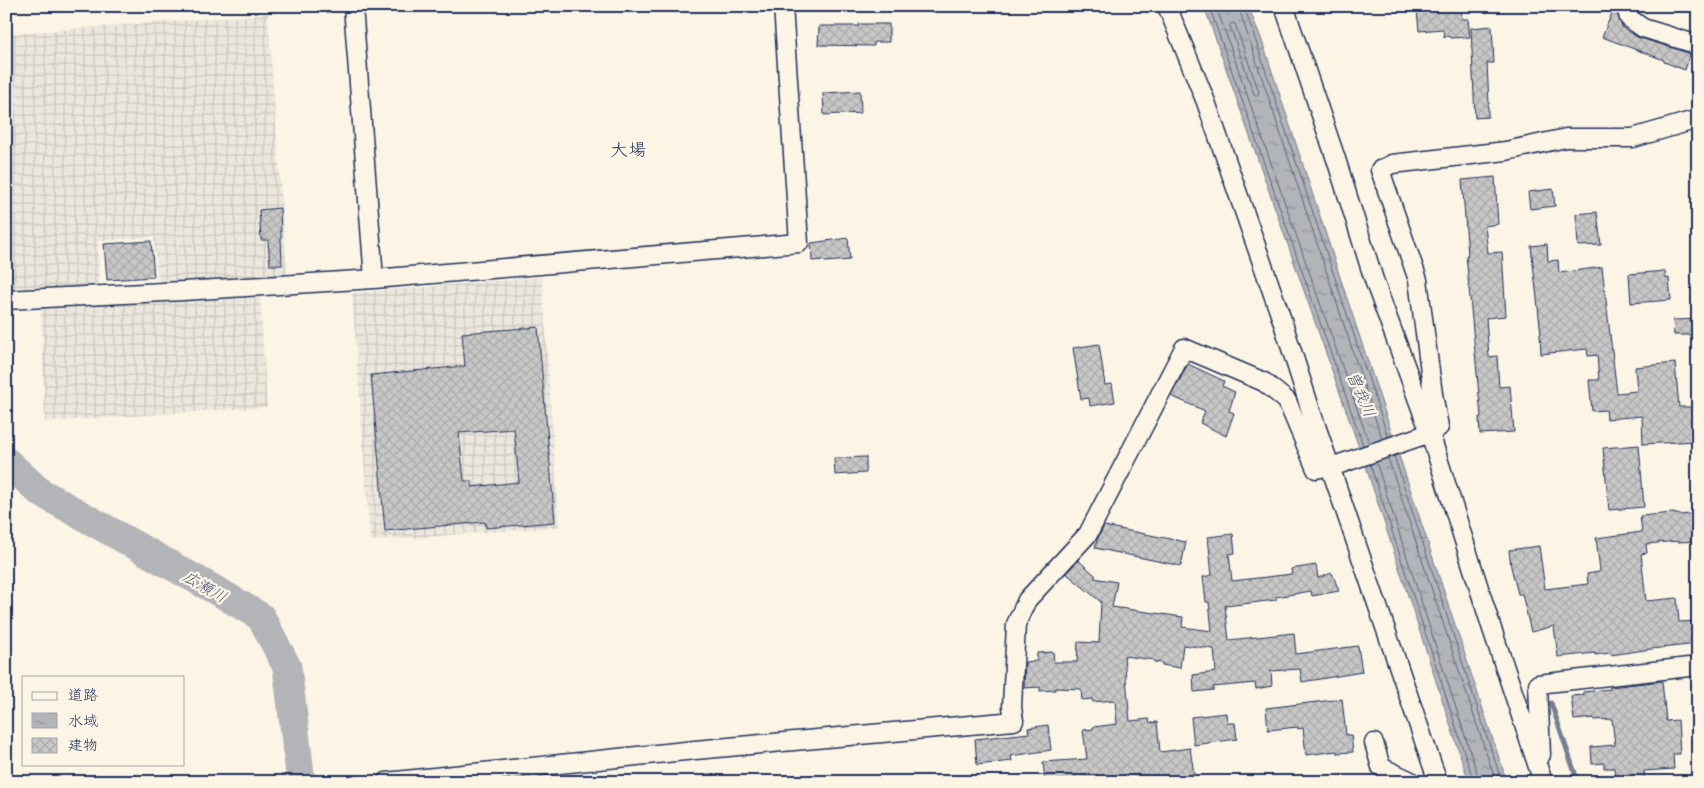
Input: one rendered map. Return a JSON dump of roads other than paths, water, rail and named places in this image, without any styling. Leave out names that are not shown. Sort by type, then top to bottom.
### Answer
[{"type":"street","points":[[353,6],[374,279]]},
{"type":"street","points":[[6,300],[374,279],[798,243],[783,6]]},
{"type":"street","points":[[1167,6],[1206,102],[1335,466],[1438,782]]},
{"type":"street","points":[[1284,6],[1336,159],[1375,283],[1543,779]]},
{"type":"street","points":[[1626,6],[1629,18],[1643,28],[1694,44],[1698,48]]},
{"type":"street","points":[[386,782],[695,750],[1014,721],[1012,708],[1016,624],[1027,600],[1088,534],[1184,348],[1264,382],[1287,402],[1316,469],[1335,466],[1426,434],[1439,427],[1418,280],[1380,170],[1392,164],[1506,151],[1566,138],[1633,138],[1698,119]]},
{"type":"street","points":[[1543,779],[1538,684],[1698,666]]},
{"type":"street","points":[[1374,743],[1381,767],[1413,782]]},
{"type":"water","name":"曽我川","points":[[1204,6],[1248,6],[1261,38],[1507,782],[1469,782],[1368,473]]},
{"type":"waterway","name":"広瀬川","points":[[6,461],[40,492],[261,617],[287,667],[301,782]]},
{"type":"waterway","points":[[1551,703],[1578,782]]},
{"type":"district","name":"大場","points":[[628,150]]}]
